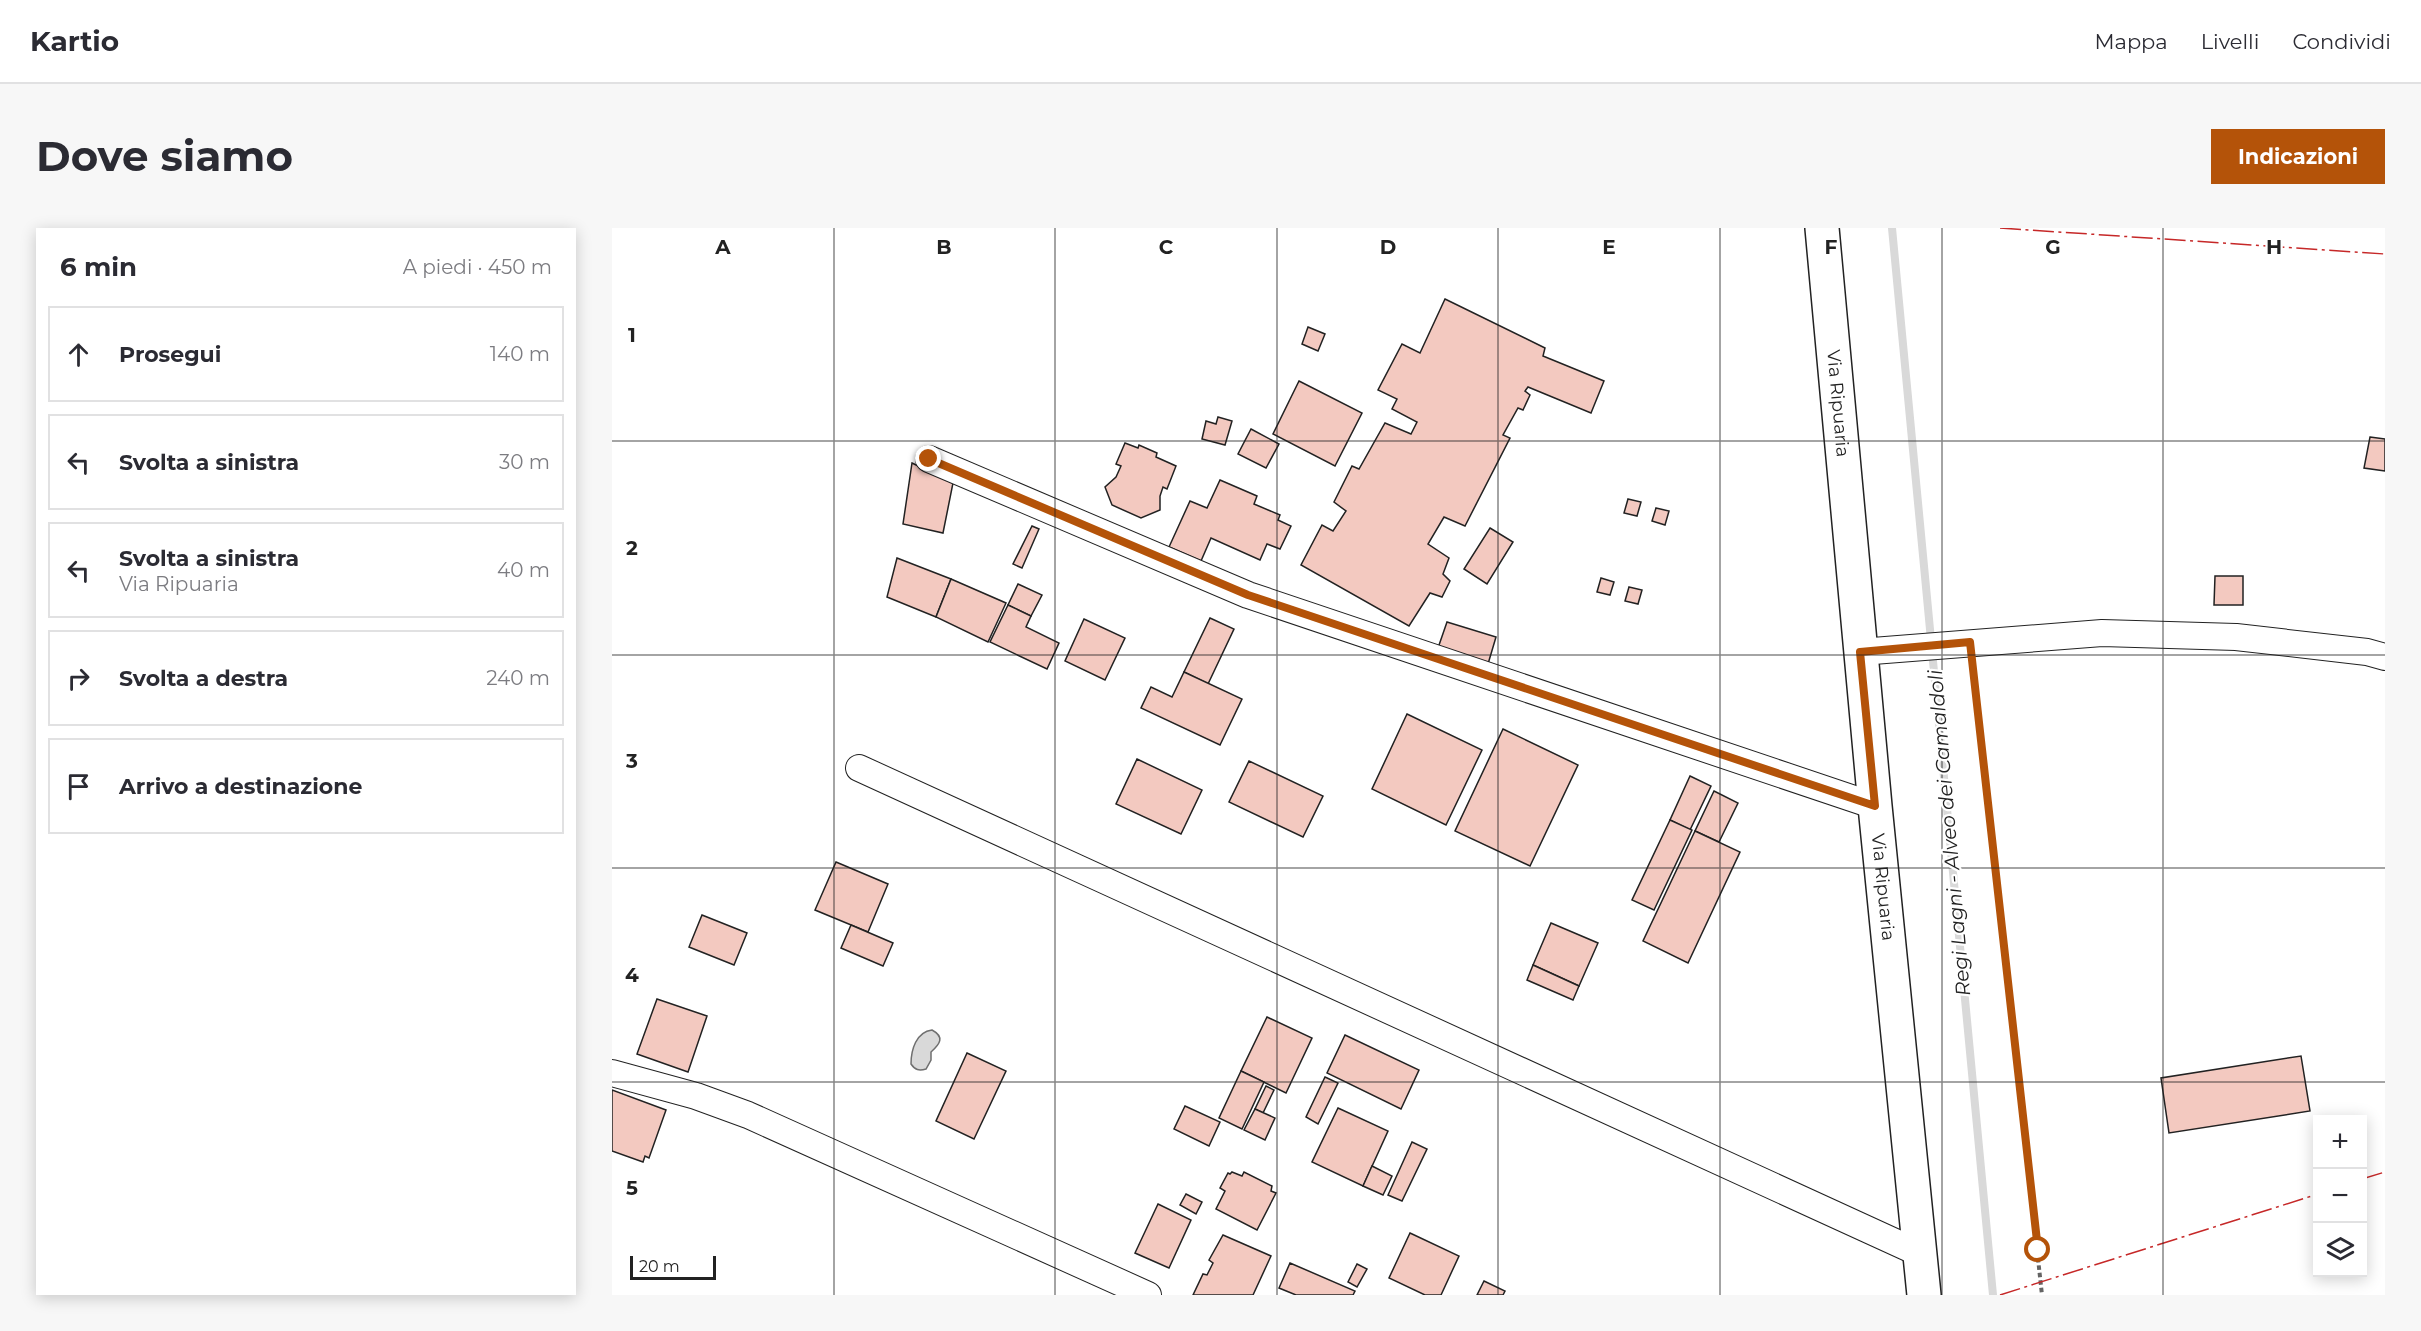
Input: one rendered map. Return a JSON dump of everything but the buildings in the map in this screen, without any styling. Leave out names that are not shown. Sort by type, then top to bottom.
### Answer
[{"type":"street","name":"Via Ripuaria","points":[[1822,228],[1873,650],[1875,806],[1924,1295]]},
{"type":"street","points":[[929,459],[1248,595],[1875,806]]},
{"type":"street","points":[[1873,650],[2102,633],[2236,637],[2367,652],[2385,657]]},
{"type":"street","points":[[859,768],[1919,1253]]},
{"type":"street","points":[[612,1073],[696,1096],[748,1115],[1148,1295]]},
{"type":"path","points":[[1966,642],[2042,1295]]},
{"type":"shaded area","points":[[932,1030],[939,1035],[940,1041],[931,1052],[931,1060],[926,1069],[917,1070],[911,1064],[913,1048],[922,1034]]},
{"type":"waterway","name":"Regi Lagni - Alveo dei Camaldoli","points":[[1892,228],[1993,1295]]},
{"type":"power","points":[[2000,228],[2385,254]]},
{"type":"power","points":[[2367,1177],[2385,1172]]},
{"type":"power","points":[[2000,1295],[2313,1196]]},
{"type":"route","points":[[929,459],[1248,595],[1875,806],[1860,652],[1970,642],[2038,1250]]}]
